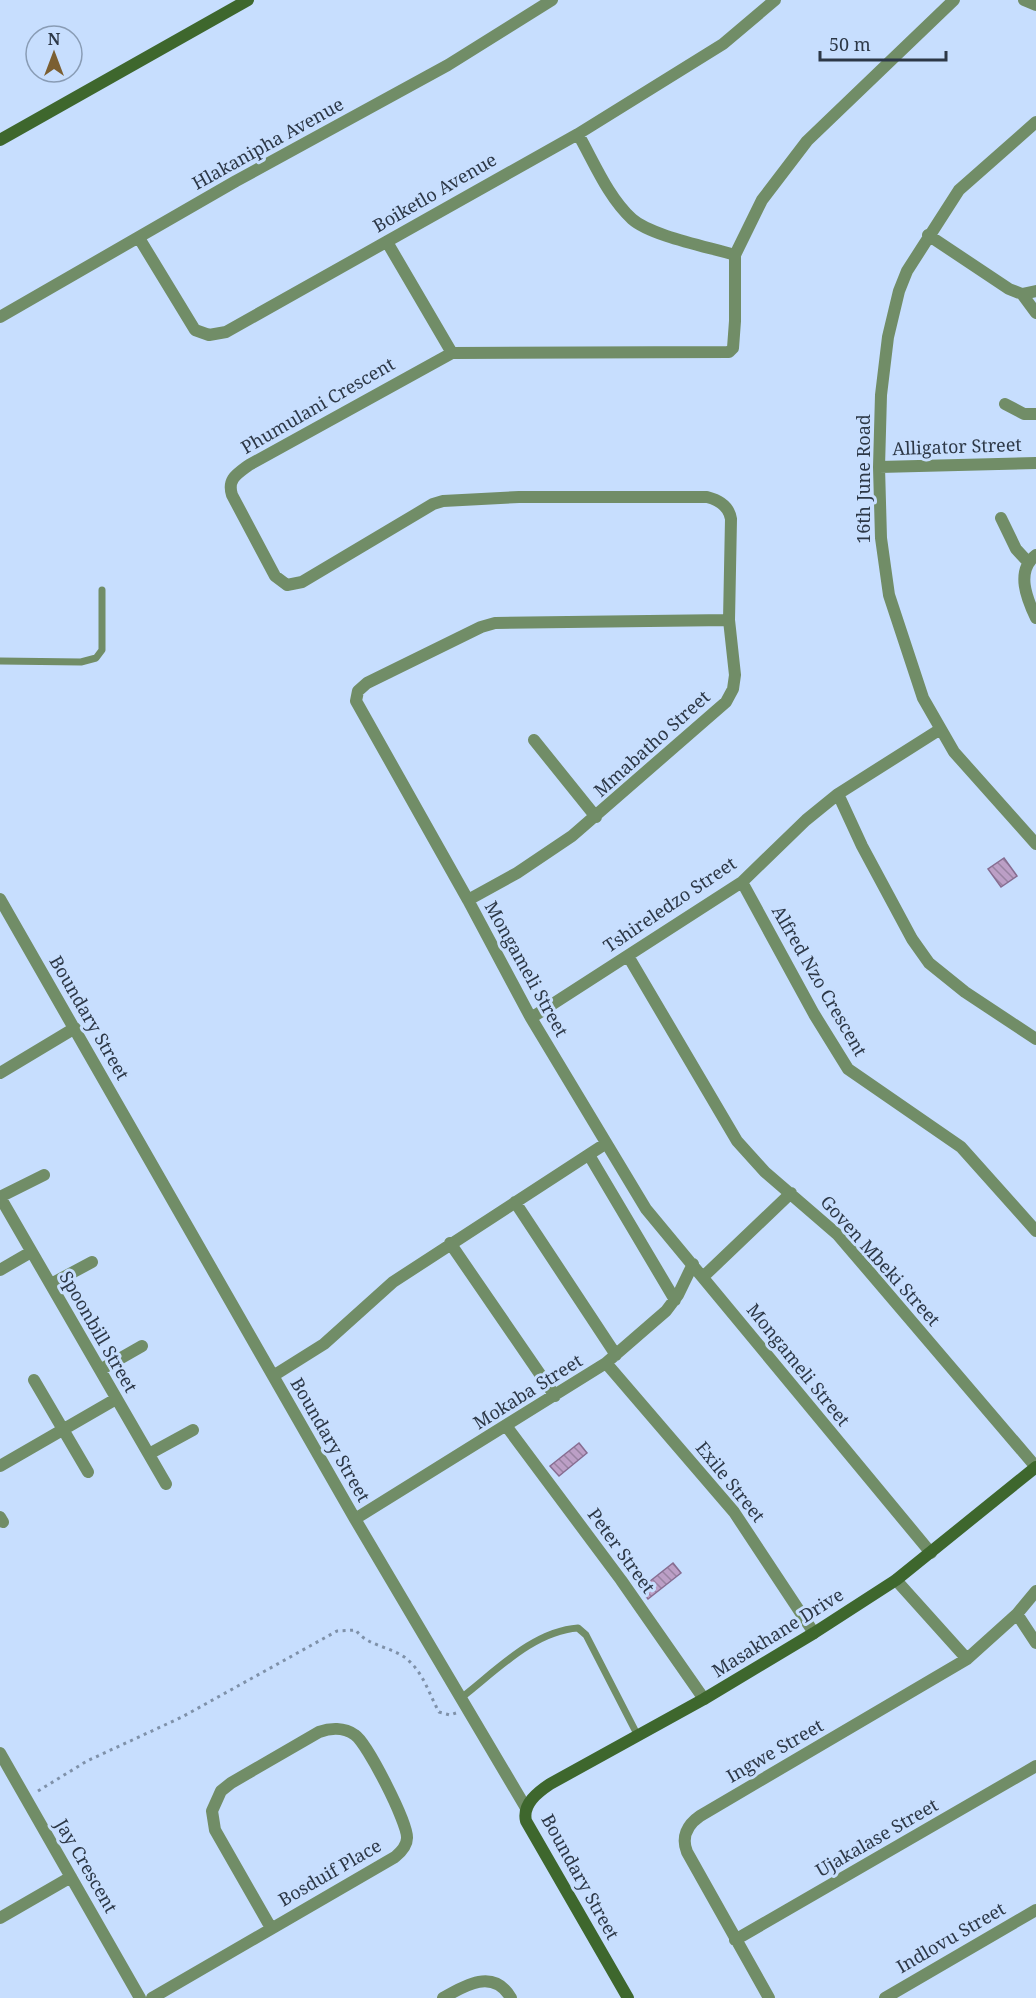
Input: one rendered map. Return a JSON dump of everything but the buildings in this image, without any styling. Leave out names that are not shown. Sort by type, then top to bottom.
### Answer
[{"type":"street","points":[[0,140],[248,0]]},
{"type":"street","name":"Hlakanipha Avenue","points":[[0,317],[246,175],[448,64],[552,0]]},
{"type":"street","name":"Boiketlo Avenue","points":[[139,238],[191,325],[200,333],[209,335],[234,328],[578,134],[723,44],[775,0]]},
{"type":"street","points":[[578,134],[614,198],[632,220],[655,231],[735,255],[762,200],[807,141],[954,0]]},
{"type":"street","points":[[1024,0],[1036,5]]},
{"type":"street","name":"16th June Road","points":[[1036,122],[959,190],[907,271],[891,318],[881,395],[879,467],[881,538],[889,595],[923,698],[939,730],[954,752],[1036,844]]},
{"type":"street","points":[[928,235],[979,270],[1022,294],[1036,313]]},
{"type":"street","points":[[387,242],[452,353]]},
{"type":"street","name":"Phumulani Crescent","points":[[728,510],[718,500],[707,498],[451,500],[433,504],[302,582],[291,585],[280,583],[232,495],[230,485],[233,477],[249,465],[452,353],[725,354],[731,351],[734,342],[735,255]]},
{"type":"street","points":[[1022,294],[1036,291]]},
{"type":"street","points":[[1005,404],[1024,414],[1036,414]]},
{"type":"street","name":"Alligator Street","points":[[879,467],[1036,463]]},
{"type":"street","name":"Mmabatho Street","points":[[468,900],[549,853],[596,817],[726,702],[735,683],[729,620],[731,519],[728,510]]},
{"type":"street","points":[[1001,518],[1016,549],[1032,559],[1025,572],[1025,586],[1036,618]]},
{"type":"street","name":"Mongameli Street","points":[[729,620],[495,623],[481,627],[362,687],[356,697],[358,707],[468,900],[531,1018],[646,1209],[931,1553]]},
{"type":"street","name":"Tshireledzo Street","points":[[531,1018],[742,882],[806,820],[838,794],[939,730]]},
{"type":"street","points":[[534,740],[596,817]]},
{"type":"street","points":[[838,794],[861,846],[912,939],[929,963],[965,992],[1036,1039]]},
{"type":"street","name":"Alfred Nzo Crescent","points":[[742,882],[814,1014],[848,1069],[961,1147],[1036,1231]]},
{"type":"street","name":"Boundary Street","points":[[0,899],[355,1519],[526,1808],[526,1821],[628,1998]]},
{"type":"street","name":"Goven Mbeki Street","points":[[628,956],[729,1131],[765,1172],[838,1235],[1036,1467]]},
{"type":"street","points":[[2,1068],[75,1028]]},
{"type":"street","points":[[273,1377],[324,1344],[393,1282],[605,1144]]},
{"type":"street","points":[[589,1155],[675,1300]]},
{"type":"street","points":[[0,1197],[44,1175]]},
{"type":"street","points":[[704,1277],[791,1193]]},
{"type":"street","name":"Spoonbill Street","points":[[0,1197],[166,1484]]},
{"type":"street","name":"Exile Street","points":[[515,1202],[611,1359],[734,1512],[814,1633]]},
{"type":"street","points":[[450,1243],[555,1396]]},
{"type":"street","points":[[0,1270],[31,1252]]},
{"type":"street","points":[[51,1284],[92,1262]]},
{"type":"street","name":"Mokaba Street","points":[[355,1519],[507,1427],[611,1359],[675,1300],[693,1264]]},
{"type":"street","points":[[100,1370],[142,1346]]},
{"type":"street","points":[[34,1380],[88,1472]]},
{"type":"street","points":[[0,1466],[116,1399]]},
{"type":"street","name":"Peter Street","points":[[507,1427],[621,1580],[704,1699]]},
{"type":"street","points":[[149,1454],[192,1430]]},
{"type":"street","name":"Masakhane Drive","points":[[526,1808],[534,1797],[550,1784],[704,1699],[814,1633],[896,1580],[1036,1467]]},
{"type":"street","points":[[896,1580],[967,1659]]},
{"type":"street","name":"Ingwe Street","points":[[770,1998],[687,1852],[684,1842],[689,1825],[700,1816],[967,1659],[1017,1614],[1036,1591]]},
{"type":"street","points":[[1017,1614],[1036,1643]]},
{"type":"street","name":"Bosduif Place","points":[[152,1998],[395,1857],[404,1848],[407,1836],[403,1816],[363,1744],[353,1733],[332,1729],[319,1732],[231,1784],[215,1801],[212,1810],[215,1830],[271,1928]]},
{"type":"street","name":"Jay Crescent","points":[[0,1753],[140,1998]]},
{"type":"street","name":"Ujakalase Street","points":[[735,1940],[1036,1766]]},
{"type":"street","points":[[0,1918],[71,1877]]},
{"type":"street","name":"Indlovu Street","points":[[885,1998],[1036,1910]]},
{"type":"street","points":[[442,1998],[463,1986],[487,1980],[501,1985],[511,1998]]},
{"type":"lane","points":[[0,661],[81,662],[96,658],[102,650],[102,590]]},
{"type":"lane","points":[[464,1704],[533,1643],[553,1632],[578,1628],[586,1635],[638,1736]]},
{"type":"path","points":[[26,1798],[87,1761],[182,1717],[338,1631],[357,1631],[408,1659],[420,1672],[442,1715],[450,1715],[464,1704]]}]
